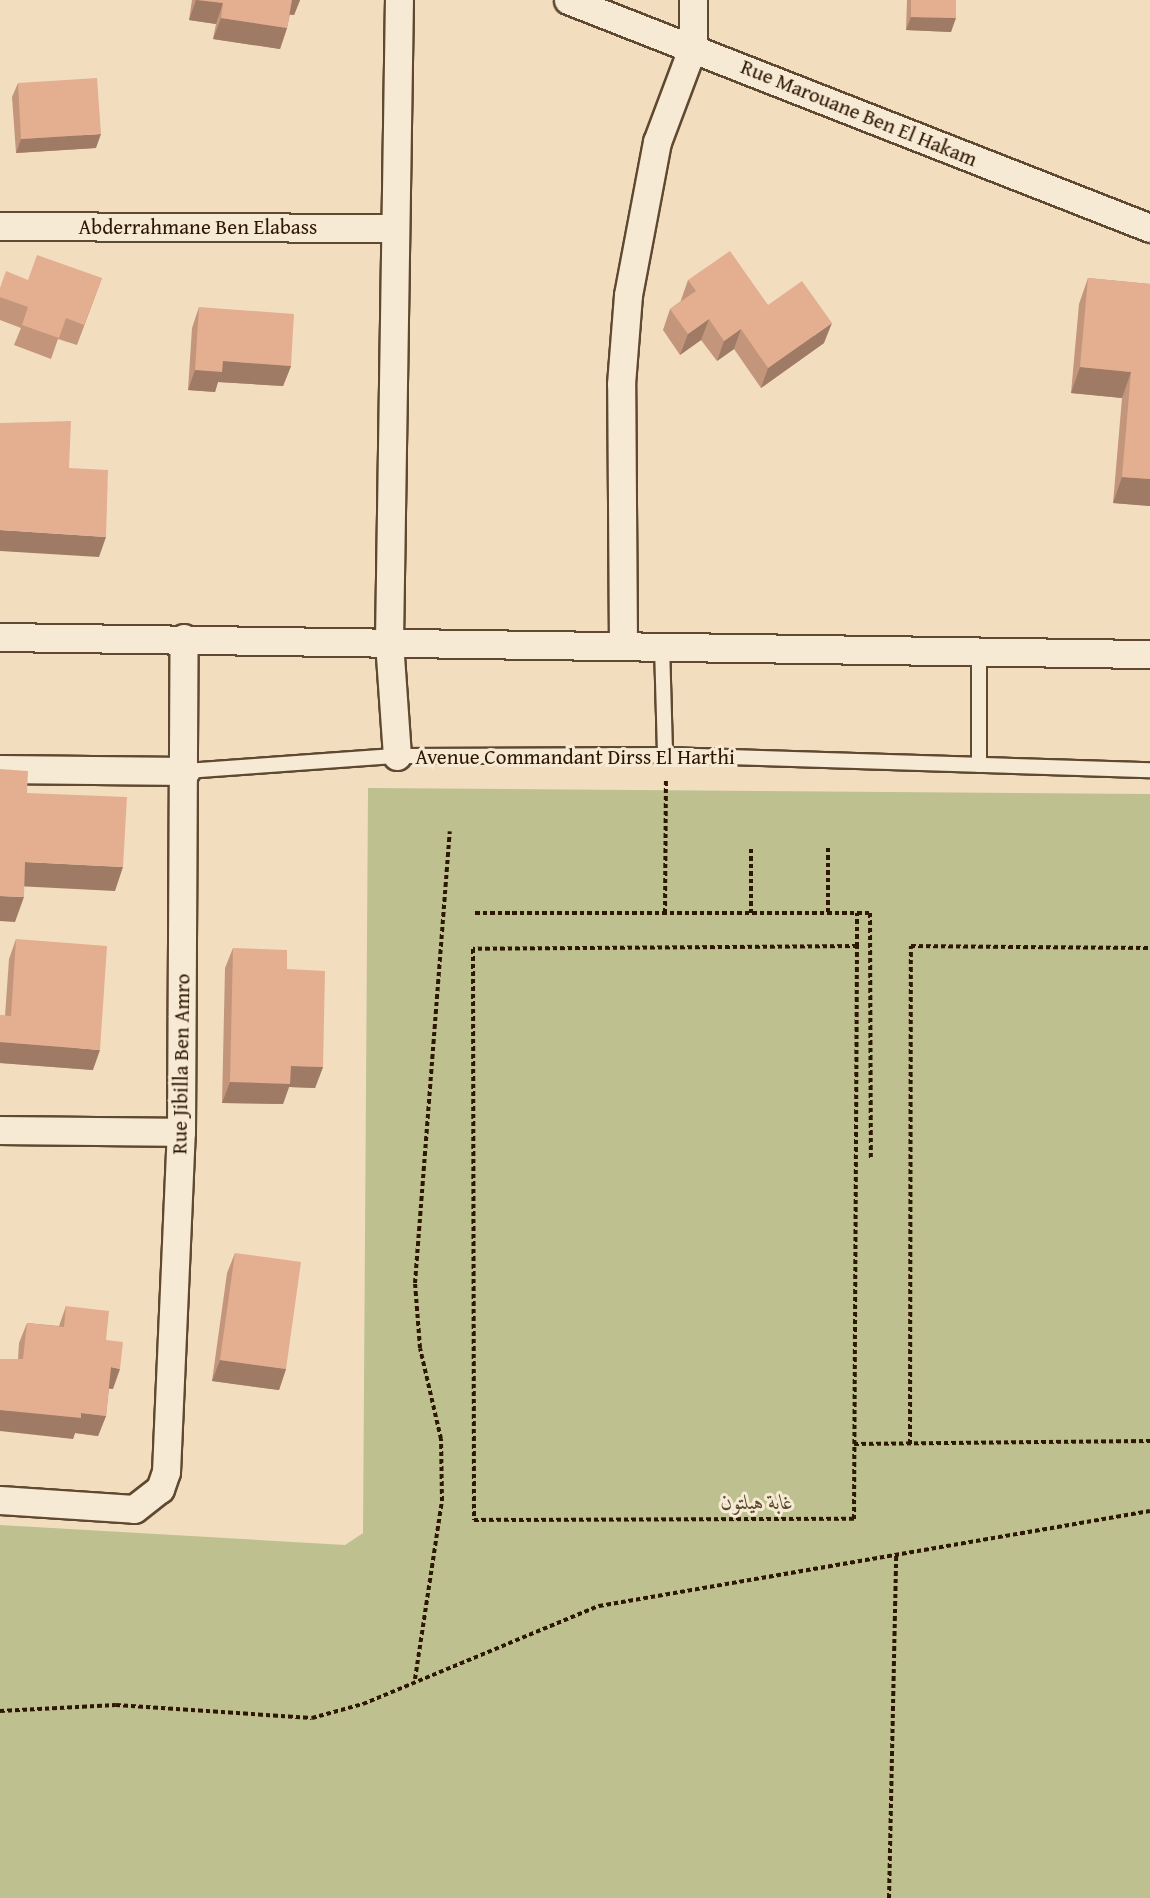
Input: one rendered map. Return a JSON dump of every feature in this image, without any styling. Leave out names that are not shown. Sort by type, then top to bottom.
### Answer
[{"type":"street","points":[[397,756],[389,641],[399,0]]},
{"type":"street","name":"Rue Marouane Ben El Hakam","points":[[568,0],[693,46],[1150,228]]},
{"type":"street","points":[[623,645],[621,384],[628,295],[657,142],[693,46],[693,0]]},
{"type":"street","name":"Abderrahmane Ben Elabass","points":[[0,226],[395,228]]},
{"type":"street","points":[[0,637],[1150,654]]},
{"type":"street","name":"Rue Jibilla Ben Amro","points":[[0,1500],[134,1509],[160,1489],[166,1472],[181,1132],[186,771],[183,638]]},
{"type":"street","name":"Avenue Commandant Dirss El Harthi","points":[[0,769],[186,771]]},
{"type":"street","points":[[0,1130],[181,1132]]},
{"type":"lane","points":[[662,645],[665,755]]},
{"type":"lane","points":[[979,651],[979,765]]},
{"type":"lane","name":"Avenue Commandant Dirss El Harthi","points":[[186,771],[397,756],[665,755],[1150,770]]},
{"type":"path","points":[[665,755],[665,913]]},
{"type":"path","points":[[415,1679],[442,1501],[441,1439],[420,1348],[415,1283],[450,831]]},
{"type":"path","points":[[751,846],[751,913]]},
{"type":"path","points":[[828,849],[828,913]]},
{"type":"path","points":[[475,913],[870,913],[871,1160]]},
{"type":"path","points":[[857,913],[857,946],[854,1444],[854,1519],[474,1520],[473,949],[857,946]]},
{"type":"path","points":[[910,1444],[911,946],[1150,948]]},
{"type":"path","points":[[854,1444],[1150,1441]]},
{"type":"path","points":[[0,1712],[116,1705],[312,1718],[363,1704],[415,1679],[599,1606],[1150,1511]]},
{"type":"path","points":[[890,1898],[896,1555]]},
{"type":"green space","name":"غابة هيلتون","points":[[368,788],[1150,794],[1150,1898],[0,1898],[0,1525],[345,1545],[363,1533]]},
{"type":"building","points":[[198,0],[292,0],[287,28],[221,18],[223,3]]},
{"type":"building","points":[[911,0],[956,0],[956,18],[911,17]]},
{"type":"building","points":[[97,78],[101,134],[21,139],[18,83]]},
{"type":"building","points":[[730,251],[768,305],[802,281],[832,323],[768,368],[741,329],[724,341],[709,319],[688,334],[670,309],[696,291],[688,280]]},
{"type":"building","points":[[37,255],[102,278],[84,325],[66,318],[59,338],[22,325],[28,307],[0,297],[0,288],[6,271],[28,280]]},
{"type":"building","points":[[1088,278],[1150,284],[1150,479],[1122,477],[1131,372],[1080,367]]},
{"type":"building","points":[[199,307],[294,314],[291,366],[223,361],[222,372],[195,370]]},
{"type":"building","points":[[71,421],[69,468],[108,470],[106,537],[0,530],[0,423]]},
{"type":"building","points":[[0,769],[28,771],[27,793],[127,797],[123,867],[25,862],[24,897],[0,896]]},
{"type":"building","points":[[16,939],[107,946],[100,1050],[0,1042],[0,1015],[11,1016]]},
{"type":"building","points":[[233,948],[287,950],[287,969],[325,971],[323,1067],[291,1066],[290,1084],[230,1082]]},
{"type":"building","points":[[235,1253],[301,1262],[286,1369],[220,1360]]},
{"type":"building","points":[[66,1306],[109,1311],[106,1340],[123,1342],[120,1369],[111,1367],[106,1416],[81,1413],[81,1418],[0,1410],[0,1359],[23,1359],[27,1323],[64,1327]]}]
